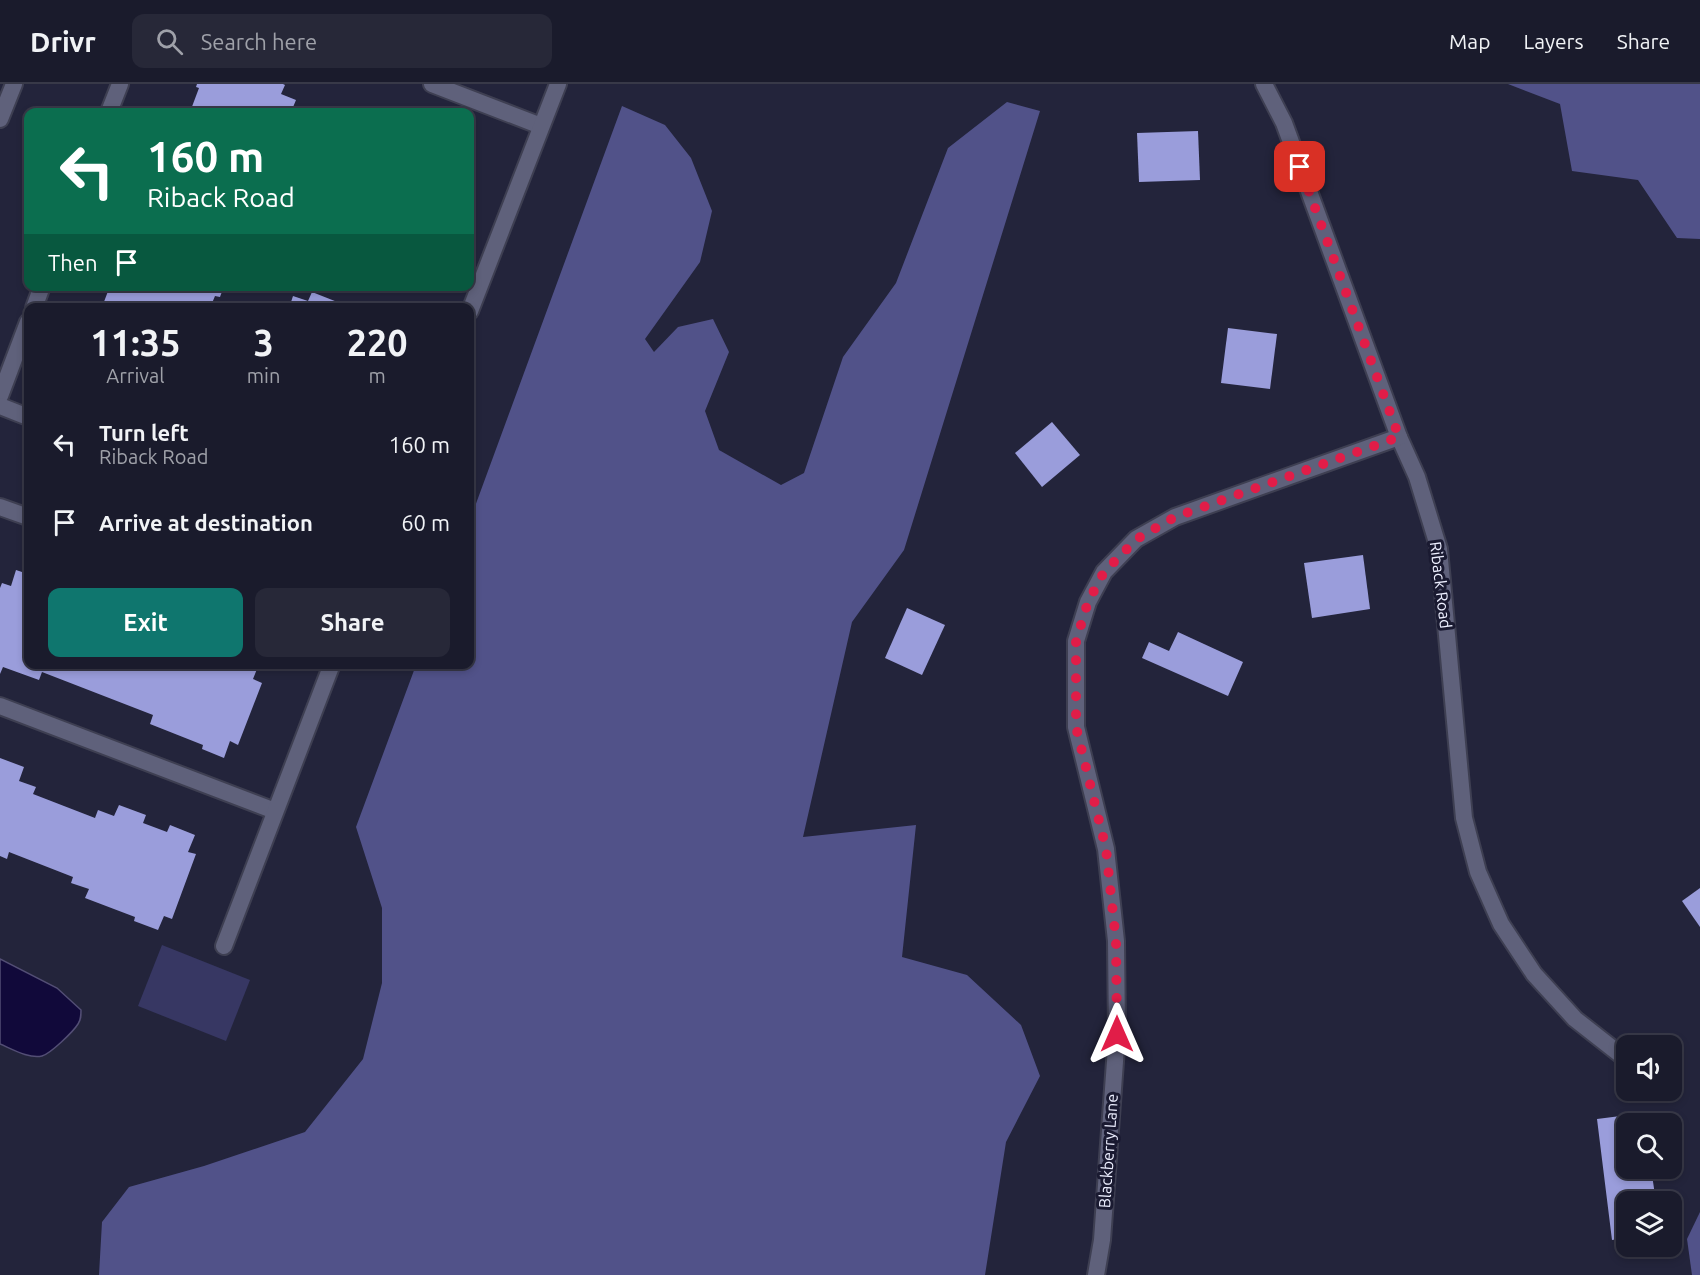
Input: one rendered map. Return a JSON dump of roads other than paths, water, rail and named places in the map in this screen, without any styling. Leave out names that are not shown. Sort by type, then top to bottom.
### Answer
[{"type":"street","points":[[0,119],[14,84]]},
{"type":"street","points":[[111,108],[120,84]]},
{"type":"street","points":[[432,84],[541,126]]},
{"type":"street","points":[[473,303],[558,84]]},
{"type":"street","name":"Riback Road","points":[[1264,84],[1284,123],[1399,437],[1417,477],[1439,549],[1464,818],[1478,872],[1501,924],[1534,974],[1575,1019],[1616,1051]]},
{"type":"street","points":[[0,396],[24,333]]},
{"type":"street","points":[[0,406],[24,415]]},
{"type":"street","name":"Blackberry Lane","points":[[1096,1275],[1102,1240],[1117,1034],[1116,952],[1106,849],[1076,727],[1076,641],[1088,602],[1104,572],[1137,539],[1175,517],[1399,437]]},
{"type":"street","points":[[0,507],[24,516]]},
{"type":"street","points":[[224,945],[330,669]]},
{"type":"street","points":[[0,706],[275,811]]}]
